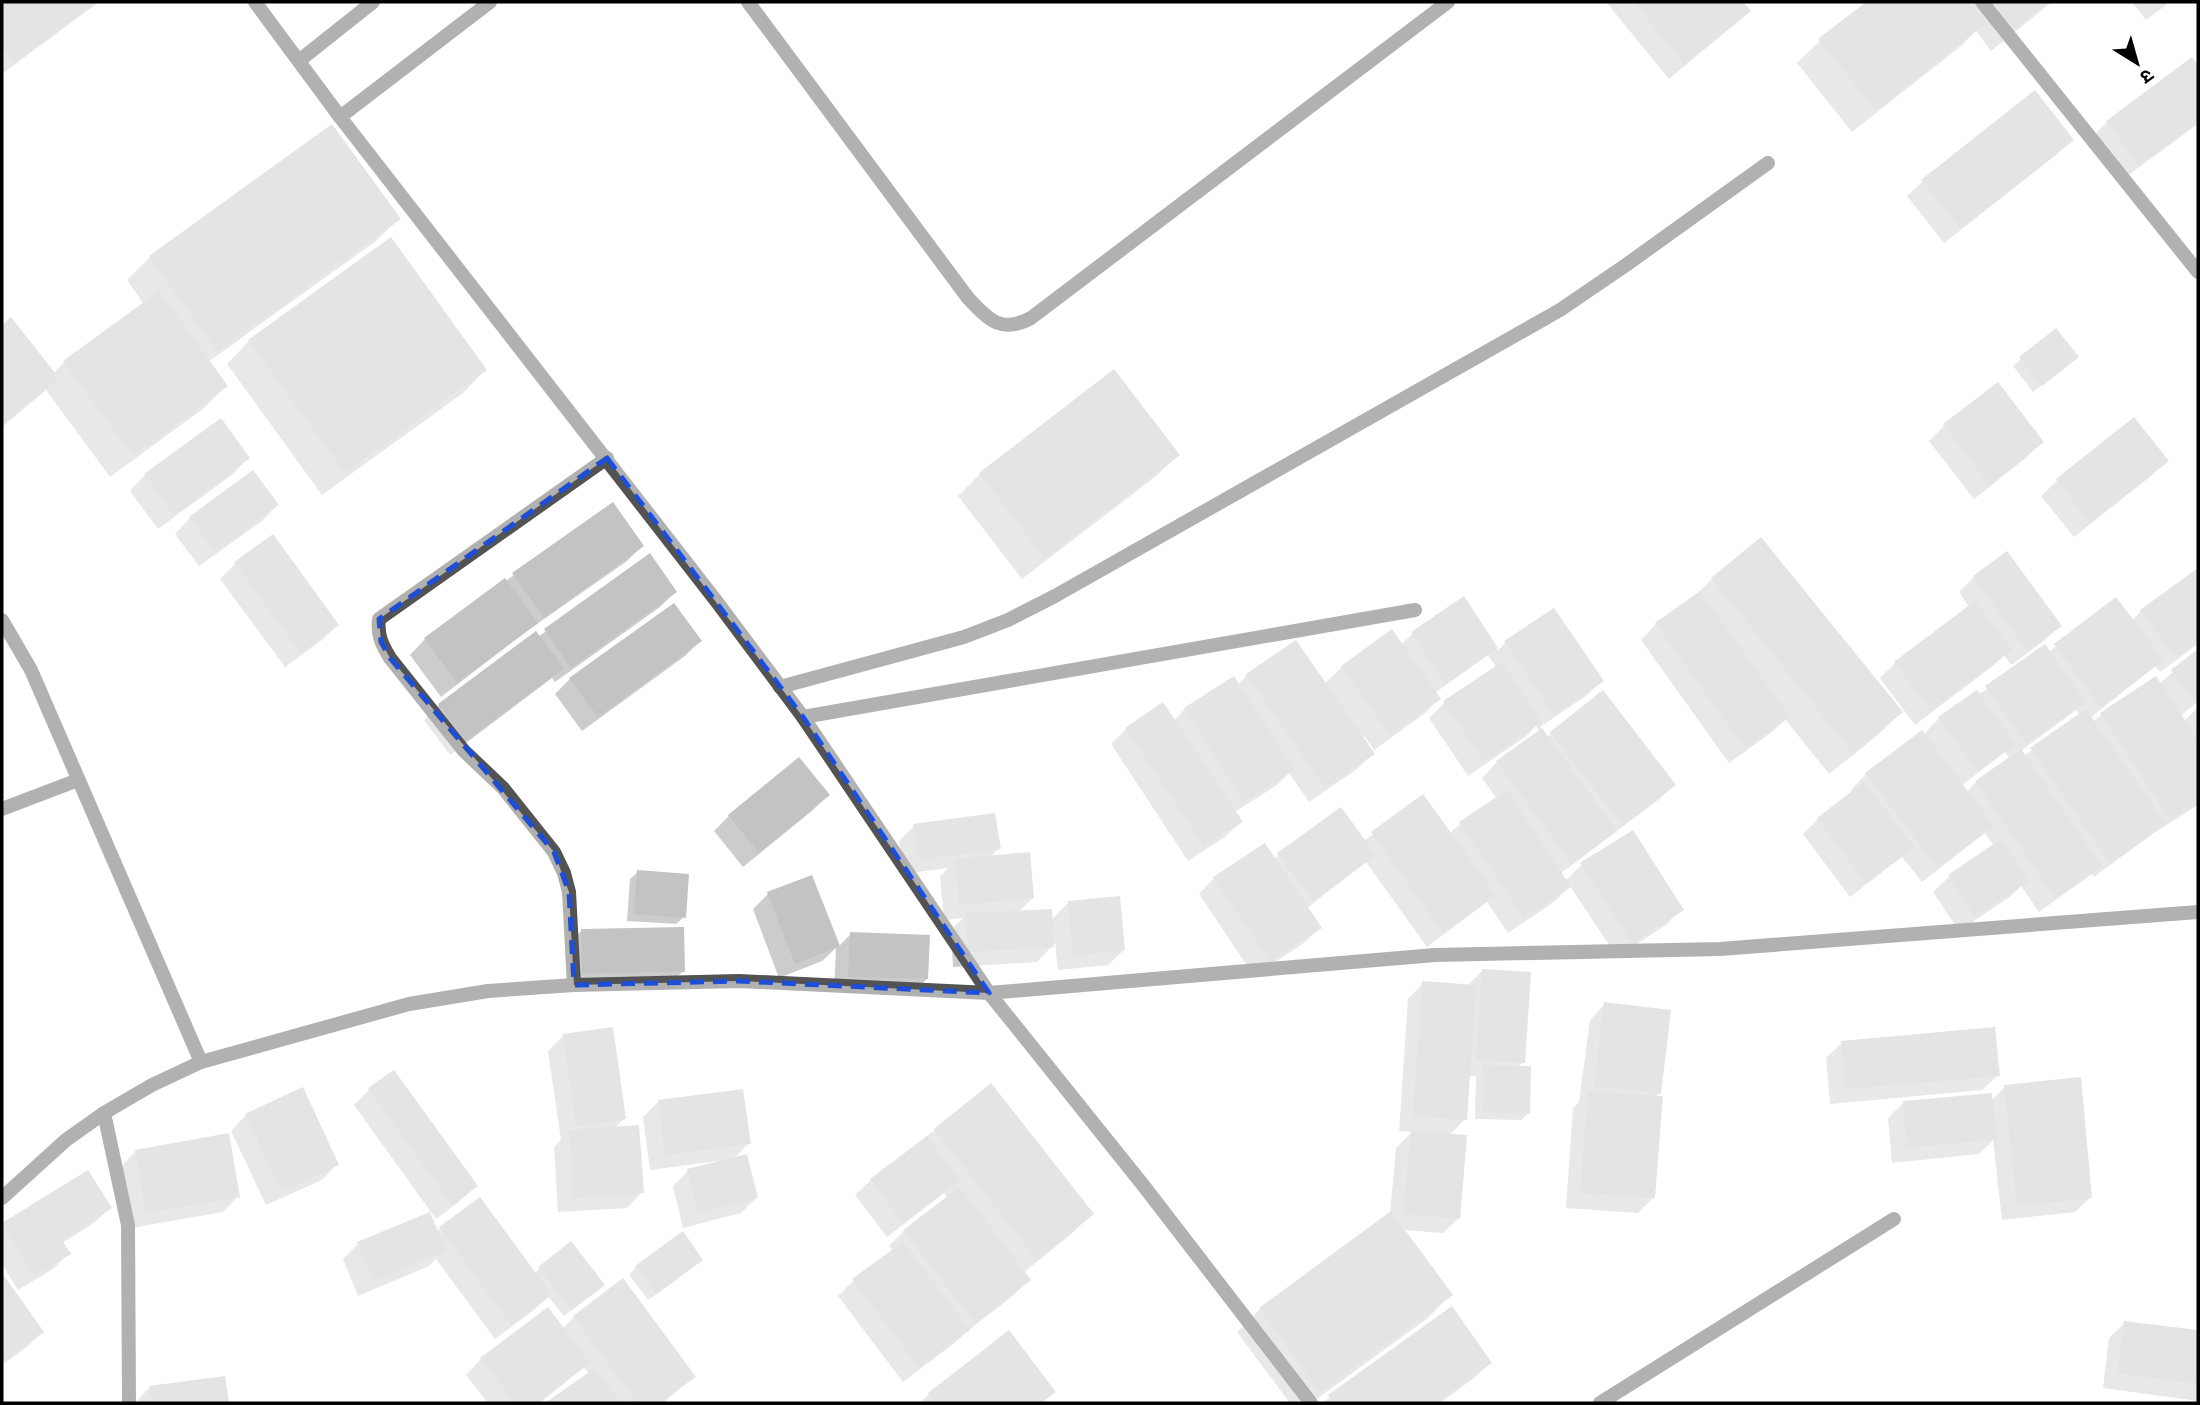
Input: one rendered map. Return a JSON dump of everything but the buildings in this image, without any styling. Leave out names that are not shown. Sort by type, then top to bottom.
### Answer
[{"type":"street","points":[[255,2],[340,117],[718,602],[803,718],[989,993],[1143,1185],[1311,1403]]},
{"type":"street","points":[[300,60],[373,2]]},
{"type":"street","points":[[340,117],[491,2]]},
{"type":"street","points":[[748,2],[968,298],[993,322],[1006,326],[1018,325],[1031,318],[1448,2]]},
{"type":"street","points":[[1982,2],[2198,272]]},
{"type":"street","points":[[779,687],[964,637],[1008,620],[1055,596],[1560,310],[1768,163]]},
{"type":"street","points":[[574,985],[569,892],[554,852],[503,788],[464,751],[390,658],[380,642],[378,629],[379,620],[607,458]]},
{"type":"street","points":[[803,718],[1415,610]]},
{"type":"street","points":[[2,620],[32,670],[201,1062]]},
{"type":"street","points":[[2,809],[78,780]]},
{"type":"street","points":[[2,1198],[66,1140],[104,1113],[152,1085],[201,1062],[409,1004],[488,991],[574,985],[739,981],[989,993],[1435,956],[1720,949],[2198,912]]},
{"type":"street","points":[[104,1113],[128,1225],[129,1403]]},
{"type":"street","points":[[1600,1403],[1894,1219]]},
{"type":"highlighted area","points":[[607,458],[803,717],[989,993],[739,981],[574,985],[569,892],[554,852],[390,658],[381,642],[379,619]]}]
